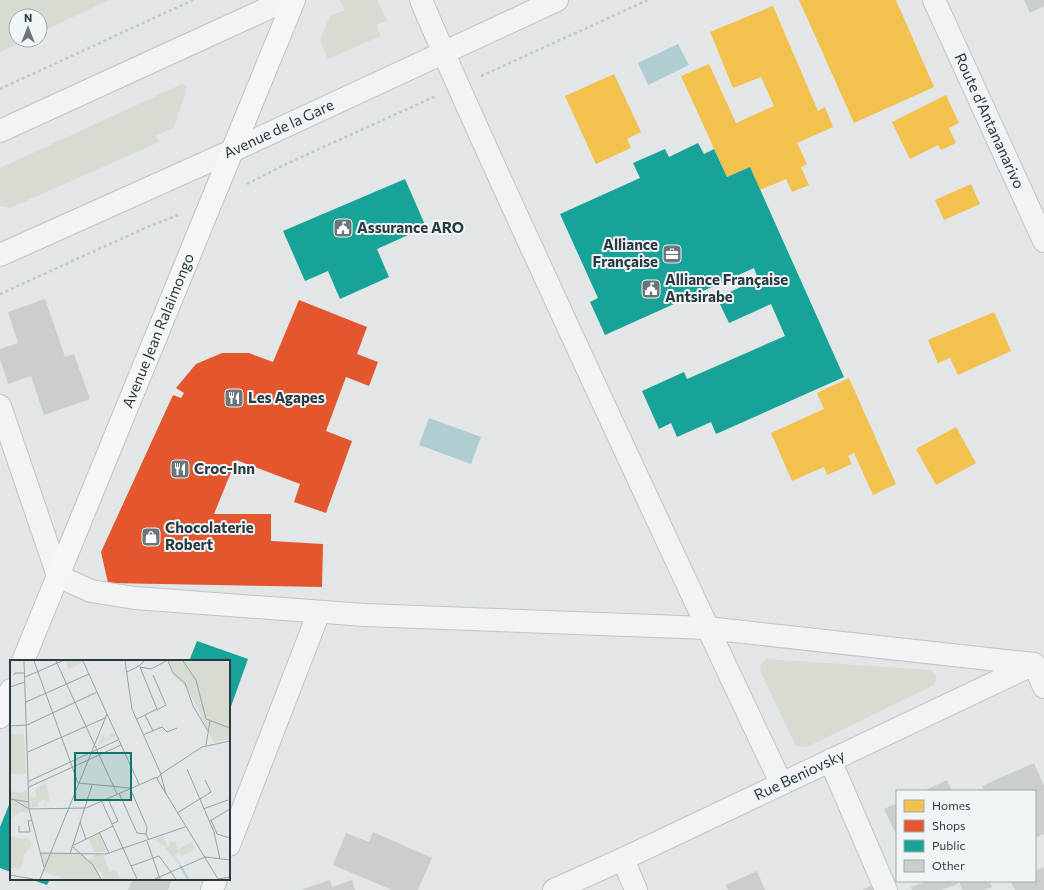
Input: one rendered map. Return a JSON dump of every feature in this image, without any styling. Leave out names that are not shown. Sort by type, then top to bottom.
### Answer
[{"type":"main road","name":"Avenue Jean Ralaimongo","points":[[23,660],[234,150],[294,0]]},
{"type":"main road","points":[[0,717],[10,692]]},
{"type":"street","points":[[0,131],[286,0]]},
{"type":"street","points":[[421,0],[458,86],[707,628],[781,783]]},
{"type":"street","name":"Avenue de la Gare","points":[[0,255],[444,54],[557,0]]},
{"type":"street","name":"Route d'Antananarivo","points":[[934,0],[1044,241]]},
{"type":"street","points":[[0,406],[58,576],[90,591],[135,598],[319,612],[707,628],[1039,662],[1044,687]]},
{"type":"street","points":[[230,842],[319,612]]},
{"type":"street","name":"Rue Beniovsky","points":[[554,890],[623,859],[1039,662]]},
{"type":"street","points":[[830,760],[886,890]]},
{"type":"street","points":[[623,859],[636,890]]},
{"type":"street","points":[[212,890],[216,880]]},
{"type":"path","points":[[0,89],[193,0]]},
{"type":"path","points":[[0,294],[145,228],[213,201],[286,164],[648,0]]},
{"type":"shaded area","points":[[0,0],[108,0],[48,29],[48,8],[8,8],[8,48],[0,52]]},
{"type":"shaded area","points":[[340,0],[377,0],[387,21],[376,25],[381,36],[328,59],[320,40],[330,16],[345,10]]},
{"type":"shaded area","points":[[182,84],[187,88],[174,127],[156,136],[159,142],[10,208],[0,206],[0,168]]},
{"type":"shaded area","points":[[765,659],[932,670],[937,677],[934,685],[807,747],[796,746],[761,673],[760,666]]},
{"type":"water","points":[[678,44],[689,65],[648,85],[638,63]]},
{"type":"water","points":[[429,418],[481,437],[471,464],[419,445]]},
{"type":"building: Homes","points":[[799,0],[896,0],[934,87],[854,123]]},
{"type":"building: Homes","points":[[773,6],[818,111],[825,107],[833,127],[797,143],[807,164],[801,167],[809,185],[792,192],[786,179],[760,190],[750,167],[727,177],[681,76],[709,64],[736,123],[774,106],[761,77],[733,88],[710,32]]},
{"type":"building: Homes","points":[[614,74],[641,132],[627,139],[631,148],[596,164],[565,96]]},
{"type":"building: Homes","points":[[946,95],[959,123],[949,128],[956,143],[941,150],[938,145],[910,159],[892,122]]},
{"type":"building: Homes","points":[[971,184],[980,204],[944,220],[935,200]]},
{"type":"building: Homes","points":[[994,312],[1011,351],[958,375],[950,358],[938,363],[928,340]]},
{"type":"building: Homes","points":[[849,378],[896,484],[873,495],[854,453],[848,456],[852,464],[827,475],[824,467],[792,481],[771,433],[824,409],[817,393]]},
{"type":"building: Homes","points":[[956,427],[976,463],[936,485],[916,449]]},
{"type":"building: Shops","points":[[299,300],[367,327],[357,354],[378,362],[369,386],[346,377],[326,431],[352,441],[326,513],[294,502],[300,484],[236,460],[214,514],[271,514],[271,541],[323,544],[322,587],[108,583],[101,552],[173,395],[181,398],[184,393],[176,388],[196,364],[222,353],[249,353],[273,362]]},
{"type":"building: Public","name":"Alliance Française Antsirabe","points":[[698,143],[704,154],[714,149],[727,177],[750,167],[844,377],[716,434],[711,422],[677,437],[671,423],[659,429],[642,391],[684,372],[687,379],[785,336],[771,304],[729,323],[717,298],[758,279],[754,268],[605,335],[590,302],[598,298],[560,214],[640,178],[633,163],[665,149],[669,157]]},
{"type":"building: Public","points":[[405,179],[426,227],[377,249],[389,277],[340,299],[328,271],[305,281],[283,231]]},
{"type":"building: Public","points":[[197,641],[248,659],[230,709],[230,660],[189,660]]},
{"type":"building: Public","points":[[10,802],[10,872],[0,868],[0,827]]},
{"type":"building: Public","points":[[33,880],[50,880],[47,885]]},
{"type":"building: Other","points":[[1024,0],[1044,0],[1044,6],[1030,13]]},
{"type":"building: Other","points":[[45,299],[65,357],[74,354],[90,399],[44,415],[31,376],[8,384],[0,359],[0,349],[18,343],[8,312]]},
{"type":"building: Other","points":[[1034,763],[1044,786],[1044,834],[1036,838],[1036,790],[984,790],[982,786]]},
{"type":"building: Other","points":[[947,780],[952,790],[925,790]]},
{"type":"building: Other","points":[[896,803],[896,834],[884,809]]},
{"type":"building: Other","points":[[373,832],[432,858],[418,890],[392,890],[333,865],[346,833],[369,842]]},
{"type":"building: Other","points":[[1044,867],[1044,890],[1015,890],[1011,882],[1036,882],[1036,871]]},
{"type":"building: Other","points":[[757,871],[765,890],[728,890],[726,885]]},
{"type":"building: Other","points":[[133,880],[172,880],[168,890],[128,890]]},
{"type":"building: Other","points":[[330,880],[332,887],[352,880],[355,890],[301,890]]},
{"type":"building: Other","points":[[925,882],[957,882],[958,884],[941,890],[912,890],[911,887]]},
{"type":"building: Other","points":[[959,882],[990,882],[992,887],[984,890],[962,890]]},
{"type":"building: Other","points":[[872,885],[874,890],[862,890]]},
{"type":"place","name":"Assurance ARO","points":[[343,228]]},
{"type":"place","name":"Alliance Française","points":[[672,254]]},
{"type":"place","name":"Alliance Française Antsirabe","points":[[651,289]]},
{"type":"place","name":"Les Agapes","points":[[234,398]]},
{"type":"place","name":"Croc-Inn","points":[[180,469]]},
{"type":"place","name":"Chocolaterie Robert","points":[[151,537]]}]
